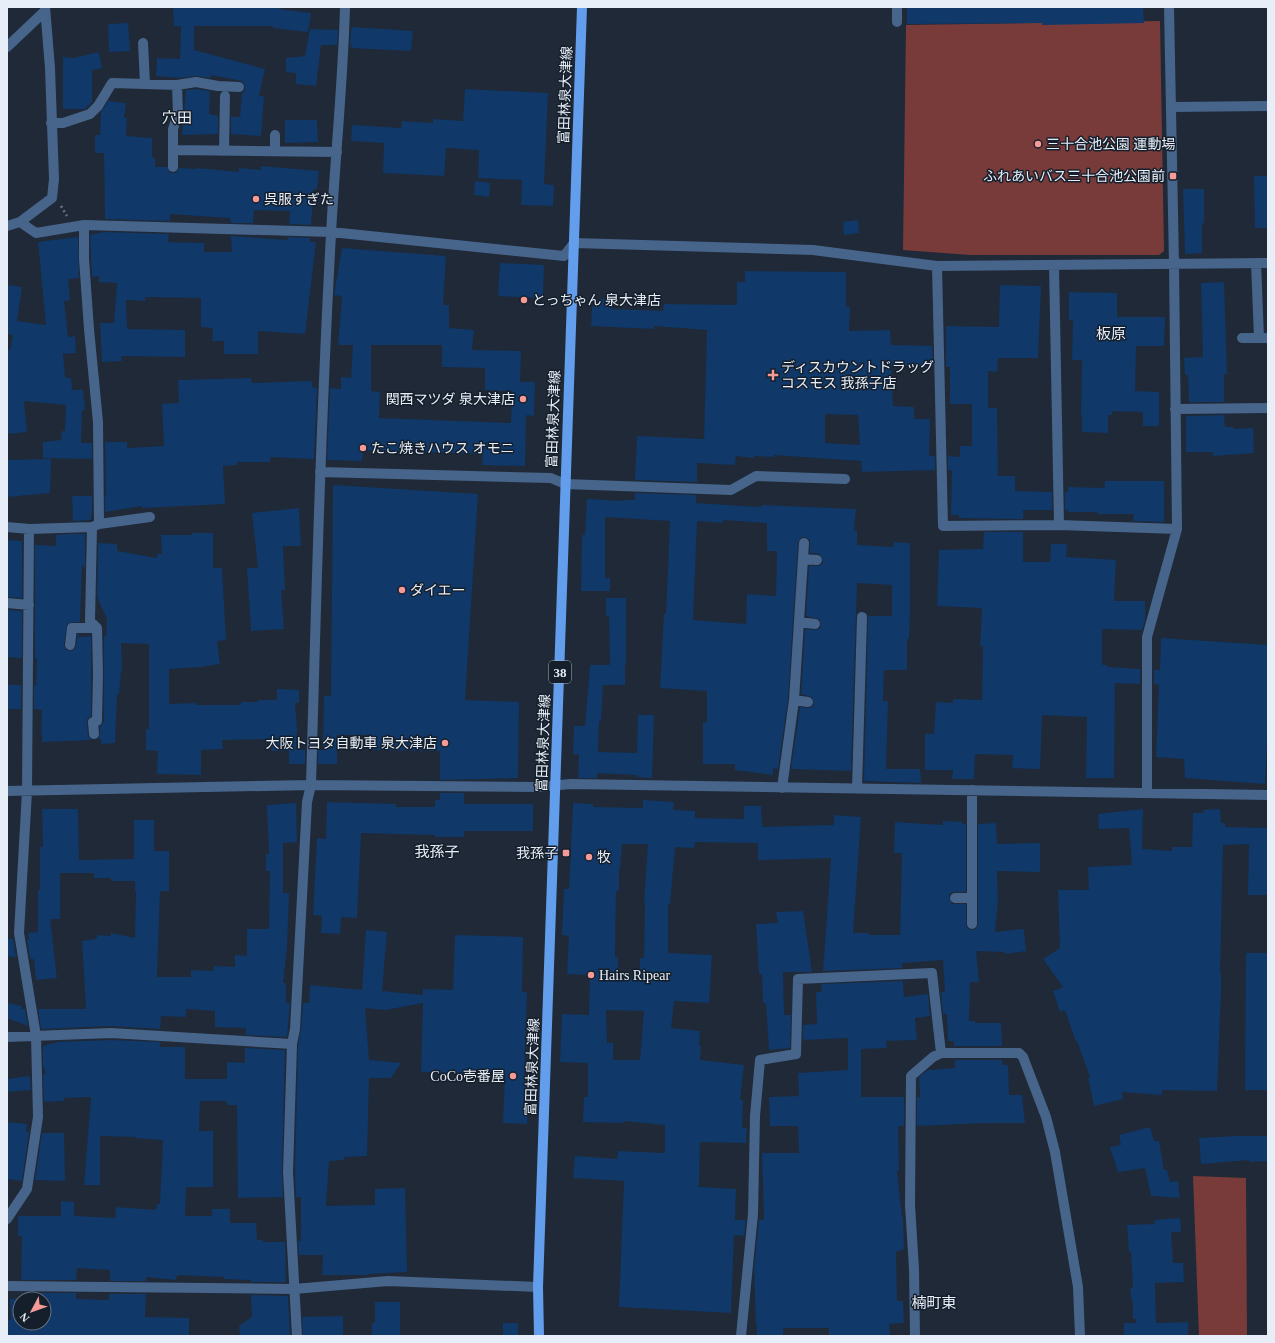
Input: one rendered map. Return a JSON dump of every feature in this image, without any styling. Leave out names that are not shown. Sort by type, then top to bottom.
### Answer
[{"type":"main road","name":"富田林泉大津線","points":[[539,1336],[538,1287],[582,7]]},
{"type":"street","points":[[297,1336],[288,1172],[292,1044],[295,1029],[307,802],[311,785],[320,472],[331,232],[344,48],[345,7]]},
{"type":"street","points":[[897,7],[897,22]]},
{"type":"street","points":[[1147,793],[1147,637],[1177,530],[1169,7]]},
{"type":"street","points":[[7,47],[45,9]]},
{"type":"street","points":[[7,226],[20,222],[52,198],[54,179],[50,68],[45,9]]},
{"type":"street","points":[[143,43],[145,84]]},
{"type":"street","points":[[51,123],[63,123],[90,114],[98,106],[112,83],[177,85],[196,82],[218,86],[240,87]]},
{"type":"street","points":[[173,167],[173,129],[178,114],[177,85]]},
{"type":"street","points":[[224,96],[224,151]]},
{"type":"street","points":[[1171,108],[1268,106]]},
{"type":"street","points":[[275,135],[275,152]]},
{"type":"street","points":[[173,150],[337,152]]},
{"type":"street","points":[[20,222],[36,233],[84,225],[331,232],[564,256],[574,243],[812,250],[938,266],[1268,263]]},
{"type":"street","points":[[84,225],[84,259],[88,329],[98,422],[90,621],[97,628],[97,721],[93,722],[94,734]]},
{"type":"street","points":[[1242,338],[1263,338],[1256,263]]},
{"type":"street","points":[[1054,265],[1059,525]]},
{"type":"street","points":[[938,266],[943,526],[1059,525],[1177,530]]},
{"type":"street","points":[[1175,409],[1268,408]]},
{"type":"street","points":[[320,472],[551,478],[565,484],[730,490],[756,476],[845,479]]},
{"type":"street","points":[[7,527],[29,529],[95,525],[150,517]]},
{"type":"street","points":[[7,1219],[27,1188],[38,1117],[36,1036],[19,933],[27,791],[29,529]]},
{"type":"street","points":[[782,788],[794,700],[804,543]]},
{"type":"street","points":[[803,559],[817,560]]},
{"type":"street","points":[[7,603],[29,605]]},
{"type":"street","points":[[857,789],[862,616]]},
{"type":"street","points":[[799,622],[815,624]]},
{"type":"street","points":[[70,645],[72,628],[97,628]]},
{"type":"street","points":[[794,700],[808,702]]},
{"type":"street","points":[[7,791],[311,785],[537,787],[572,784],[1268,795]]},
{"type":"street","points":[[972,790],[972,924]]},
{"type":"street","points":[[955,898],[972,898]]},
{"type":"street","points":[[741,1336],[753,1214],[755,1116],[760,1060],[796,1054],[798,979],[932,973],[941,1053]]},
{"type":"street","points":[[7,1037],[111,1034],[292,1044]]},
{"type":"street","points":[[914,1336],[914,1269],[910,1204],[911,1076],[933,1057],[941,1053],[1019,1053],[1023,1057],[1046,1117],[1055,1152],[1078,1287],[1080,1336]]},
{"type":"street","points":[[7,1286],[294,1289],[388,1281],[538,1287]]},
{"type":"shaded area","points":[[1160,21],[1164,251],[1159,255],[970,255],[903,250],[906,25]]},
{"type":"shaded area","points":[[1193,1176],[1246,1178],[1247,1336],[1199,1336]]},
{"type":"building","points":[[173,7],[281,7],[279,9],[311,13],[308,32],[273,28],[274,26],[194,26],[194,50],[265,69],[259,96],[264,96],[261,136],[231,134],[231,117],[240,117],[242,93],[245,90],[242,81],[211,75],[211,78],[197,76],[181,78],[156,76],[157,58],[180,59],[181,26],[174,26]]},
{"type":"building","points":[[907,7],[1143,7],[1144,23],[1042,25],[1042,23],[907,24]]},
{"type":"building","points":[[128,23],[130,51],[109,52],[108,24]]},
{"type":"building","points":[[352,27],[413,31],[411,51],[351,48]]},
{"type":"building","points":[[310,29],[338,30],[337,45],[321,45],[316,86],[296,84],[296,73],[286,72],[286,58],[305,56]]},
{"type":"building","points":[[99,52],[102,68],[92,70],[92,102],[85,109],[63,109],[63,57],[73,58]]},
{"type":"building","points":[[196,89],[210,91],[209,114],[218,116],[218,134],[182,135],[186,90]]},
{"type":"building","points":[[465,89],[548,93],[544,184],[554,185],[553,206],[521,205],[522,180],[478,178],[479,150],[446,148],[444,176],[383,173],[384,143],[351,141],[352,125],[401,128],[402,121],[433,123],[433,119],[463,121]]},
{"type":"building","points":[[108,101],[126,103],[124,118],[127,118],[126,136],[152,138],[152,158],[155,158],[155,167],[167,167],[170,173],[176,173],[179,168],[239,172],[239,168],[261,170],[261,166],[319,171],[317,189],[314,189],[311,225],[289,224],[290,211],[254,210],[253,223],[231,223],[230,218],[170,214],[170,221],[105,219],[104,153],[95,153],[95,135],[100,135],[101,112]]},
{"type":"building","points":[[285,120],[317,120],[318,142],[285,143]]},
{"type":"building","points":[[1254,176],[1268,176],[1268,228],[1255,228]]},
{"type":"building","points":[[475,181],[490,183],[489,197],[474,195]]},
{"type":"building","points":[[1183,189],[1204,189],[1202,253],[1185,254]]},
{"type":"building","points":[[858,220],[859,233],[844,235],[843,222]]},
{"type":"building","points":[[104,232],[169,234],[168,242],[204,243],[204,252],[232,252],[231,236],[287,240],[288,237],[310,238],[310,242],[316,242],[305,334],[258,331],[258,354],[224,354],[224,341],[212,341],[213,328],[201,327],[201,298],[145,297],[145,301],[126,300],[127,329],[185,330],[185,357],[121,356],[122,361],[102,362],[100,323],[114,323],[117,283],[99,282],[99,276],[92,277],[90,235]]},
{"type":"building","points":[[78,237],[79,278],[68,279],[70,300],[64,301],[68,337],[75,336],[76,353],[63,354],[65,377],[71,378],[72,390],[83,390],[85,410],[82,410],[81,443],[92,443],[92,459],[43,458],[43,442],[61,440],[62,431],[65,431],[66,405],[24,401],[27,432],[7,434],[7,350],[10,350],[13,335],[7,334],[7,285],[22,287],[17,321],[46,325],[38,242]]},
{"type":"building","points":[[342,248],[446,256],[443,305],[449,305],[449,328],[474,330],[472,350],[521,351],[520,382],[535,382],[534,416],[526,415],[525,466],[482,465],[483,454],[363,450],[362,461],[327,460],[330,388],[341,389],[341,377],[351,378],[353,345],[338,345],[342,296],[334,295]],"holes":[[[371,345],[442,345],[442,367],[485,368],[485,390],[512,391],[511,423],[379,418],[380,392],[371,391]]]},
{"type":"building","points":[[500,263],[544,265],[543,298],[498,296]]},
{"type":"building","points":[[745,271],[846,272],[846,307],[850,307],[849,331],[890,330],[891,345],[932,346],[933,366],[891,366],[893,406],[914,407],[914,419],[930,419],[929,456],[935,456],[935,470],[862,472],[861,461],[774,455],[774,457],[754,456],[754,458],[736,456],[735,465],[697,463],[697,482],[635,480],[637,436],[704,439],[707,330],[654,326],[654,329],[591,326],[592,306],[599,307],[599,299],[612,299],[612,309],[663,311],[664,304],[737,305],[737,282],[745,282]],"holes":[[[825,414],[858,415],[860,445],[825,443]]]},
{"type":"building","points":[[1224,282],[1227,374],[1224,374],[1224,402],[1189,402],[1188,375],[1185,375],[1184,358],[1203,357],[1201,283]]},
{"type":"building","points":[[1000,285],[1041,286],[1038,358],[998,358],[997,372],[988,371],[988,408],[997,408],[998,476],[1015,476],[1015,491],[1052,492],[1052,510],[1023,510],[1023,519],[959,518],[959,515],[951,515],[952,470],[948,470],[948,456],[960,457],[960,446],[972,446],[972,404],[950,404],[950,367],[946,367],[946,326],[999,327]]},
{"type":"building","points":[[1069,292],[1117,293],[1117,317],[1165,317],[1164,346],[1136,346],[1135,391],[1159,392],[1159,426],[1143,426],[1143,412],[1112,411],[1112,415],[1108,415],[1108,433],[1082,432],[1082,360],[1072,360],[1073,320],[1069,320]]},
{"type":"building","points":[[251,378],[252,383],[312,381],[312,387],[317,388],[314,459],[270,457],[270,462],[237,462],[237,465],[223,466],[225,504],[142,508],[142,506],[105,512],[105,442],[127,442],[127,448],[164,446],[162,404],[179,403],[178,380]]},
{"type":"building","points":[[1224,415],[1225,427],[1233,427],[1233,429],[1253,428],[1254,453],[1213,456],[1213,452],[1186,452],[1186,416]]},
{"type":"building","points":[[51,459],[50,493],[7,497],[7,460]]},
{"type":"building","points":[[1105,481],[1164,481],[1164,522],[1133,521],[1134,514],[1097,514],[1097,512],[1068,512],[1068,510],[1065,510],[1065,492],[1068,492],[1068,487],[1105,488]]},
{"type":"building","name":"ダイエー","points":[[333,485],[478,494],[465,700],[519,702],[518,778],[440,780],[440,751],[373,750],[372,735],[337,735],[337,764],[318,764],[318,750],[323,750],[324,696],[331,696]]},
{"type":"building","points":[[635,493],[696,495],[696,503],[761,507],[762,505],[856,509],[854,531],[857,531],[857,545],[894,547],[894,542],[910,543],[910,614],[909,639],[907,639],[907,670],[884,670],[883,701],[888,701],[886,769],[920,769],[921,783],[864,781],[868,616],[892,616],[892,585],[857,583],[851,771],[791,769],[800,707],[810,708],[814,703],[812,697],[801,694],[805,629],[817,630],[820,628],[821,624],[819,619],[806,616],[809,566],[819,566],[823,563],[823,560],[820,554],[810,553],[810,540],[805,537],[801,537],[798,543],[788,699],[778,769],[773,768],[773,775],[735,770],[735,764],[703,764],[703,722],[707,723],[707,691],[660,688],[664,614],[666,614],[670,521],[605,517],[605,578],[610,578],[610,591],[581,591],[582,535],[585,535],[587,499],[623,501],[635,500]],"holes":[[[723,520],[767,523],[767,551],[777,551],[776,596],[747,594],[746,624],[693,620],[697,521],[723,523]]]},
{"type":"building","points":[[72,496],[92,496],[91,520],[73,521]]},
{"type":"building","points":[[299,508],[301,546],[283,546],[285,590],[281,590],[284,629],[251,631],[247,568],[258,568],[252,513]]},
{"type":"building","points":[[984,532],[1023,532],[1023,562],[1050,562],[1051,544],[1067,544],[1066,557],[1116,560],[1114,601],[1145,601],[1145,621],[1142,630],[1102,629],[1102,665],[1107,665],[1107,667],[1140,669],[1140,684],[1115,683],[1114,778],[1086,778],[1087,717],[1042,715],[1040,769],[1012,768],[1013,755],[975,754],[974,779],[952,779],[953,770],[925,770],[925,734],[934,734],[936,702],[953,703],[953,699],[982,700],[983,646],[980,646],[982,608],[937,606],[939,550],[983,549]]},
{"type":"building","points":[[192,533],[213,533],[213,568],[222,568],[226,640],[217,641],[220,664],[169,669],[169,704],[196,703],[196,705],[241,705],[241,702],[277,700],[277,689],[299,690],[299,703],[295,703],[297,729],[296,749],[305,750],[305,764],[289,764],[289,751],[271,751],[272,739],[222,740],[223,749],[201,750],[201,775],[157,774],[158,751],[146,750],[146,729],[149,729],[149,644],[121,643],[122,671],[119,694],[117,694],[115,743],[101,744],[101,739],[98,739],[100,727],[104,721],[104,636],[106,636],[107,619],[97,597],[98,543],[117,544],[117,551],[157,558],[157,554],[162,554],[161,535],[192,535]]},
{"type":"building","points":[[85,534],[85,569],[82,564],[80,622],[72,622],[67,624],[64,645],[66,650],[72,651],[76,646],[78,634],[79,637],[91,636],[91,716],[87,719],[87,723],[88,735],[91,740],[42,742],[42,710],[34,709],[34,686],[36,686],[37,658],[35,658],[35,545],[56,546],[56,535]]},
{"type":"building","points":[[7,540],[22,541],[22,598],[7,597]]},
{"type":"building","points":[[606,598],[626,598],[625,685],[603,685],[601,721],[599,721],[598,752],[637,753],[638,715],[654,715],[652,778],[637,777],[637,775],[597,773],[597,778],[578,778],[579,755],[573,754],[574,726],[585,726],[590,665],[610,665],[609,616],[606,616]]},
{"type":"building","points":[[7,610],[22,611],[22,658],[7,657]]},
{"type":"building","points":[[1161,638],[1268,645],[1268,717],[1265,784],[1185,778],[1184,759],[1156,757],[1159,685],[1154,684],[1154,670],[1160,670]]},
{"type":"building","points":[[7,685],[21,685],[21,709],[7,709]]},
{"type":"building","points":[[440,793],[464,793],[464,804],[533,804],[533,831],[464,831],[464,837],[361,833],[357,918],[341,917],[340,934],[321,933],[322,916],[313,915],[317,838],[326,839],[327,802],[396,804],[396,807],[435,807],[435,800],[440,800]]},
{"type":"building","points":[[643,800],[674,802],[673,810],[695,811],[695,818],[744,819],[744,806],[761,806],[762,827],[834,825],[834,815],[861,817],[853,933],[869,933],[869,935],[900,935],[902,853],[894,853],[895,822],[943,825],[943,821],[962,822],[962,824],[966,824],[966,892],[952,892],[949,895],[949,898],[952,904],[966,904],[966,924],[967,928],[972,930],[976,929],[978,924],[978,824],[996,823],[997,844],[1040,843],[1040,872],[997,871],[998,900],[995,932],[1024,929],[1026,951],[1005,954],[1005,952],[976,951],[979,982],[970,982],[969,1021],[975,1021],[975,1023],[1001,1023],[1002,1046],[954,1046],[954,1041],[948,1041],[947,1014],[943,1014],[941,992],[945,992],[943,960],[902,963],[902,968],[823,971],[831,858],[758,860],[758,843],[695,842],[694,848],[675,847],[670,904],[668,904],[668,953],[712,955],[709,1003],[674,1001],[671,1028],[700,1031],[700,1060],[744,1065],[740,1099],[743,1100],[742,1128],[747,1128],[746,1143],[700,1142],[699,1187],[736,1189],[735,1220],[746,1220],[744,1236],[734,1235],[731,1313],[619,1307],[624,1181],[573,1178],[575,1156],[617,1159],[618,1151],[665,1153],[665,1125],[624,1121],[624,1123],[583,1122],[584,1097],[588,1097],[588,1063],[560,1062],[562,1014],[589,1015],[590,975],[567,974],[569,936],[562,935],[564,889],[569,889],[573,803],[593,804],[593,807],[643,808]],"holes":[[[622,844],[648,844],[644,902],[644,958],[640,958],[639,979],[618,978],[618,957],[615,957],[616,891],[619,891],[619,868]],[[606,1010],[644,1011],[640,1060],[613,1060],[613,1043],[607,1043]]]},
{"type":"building","points":[[296,803],[297,842],[283,843],[283,893],[289,893],[287,948],[283,983],[286,983],[286,1003],[290,1003],[287,1037],[246,1035],[246,1028],[215,1027],[215,1011],[186,1009],[186,1017],[161,1016],[160,1029],[111,1026],[41,1029],[38,1009],[86,1009],[82,941],[96,939],[98,935],[111,936],[111,933],[135,938],[136,891],[135,881],[111,881],[111,878],[94,878],[94,873],[60,873],[60,919],[50,919],[57,978],[36,980],[34,959],[30,959],[27,939],[29,939],[28,933],[38,932],[40,847],[43,847],[42,809],[78,809],[79,860],[134,859],[134,820],[154,820],[154,851],[169,851],[169,891],[160,891],[157,977],[191,977],[191,970],[214,971],[214,966],[235,967],[235,955],[247,956],[247,929],[269,929],[270,871],[266,871],[266,854],[269,854],[267,805]]},
{"type":"building","points":[[1143,809],[1142,849],[1172,851],[1172,847],[1192,847],[1193,813],[1204,813],[1203,810],[1220,809],[1221,823],[1225,823],[1225,827],[1268,828],[1268,895],[1248,895],[1249,844],[1223,845],[1220,973],[1221,992],[1217,1091],[1162,1090],[1162,1095],[1122,1092],[1123,1099],[1094,1106],[1088,1078],[1090,1077],[1065,1010],[1060,1012],[1053,991],[1063,987],[1043,959],[1060,948],[1058,890],[1089,890],[1088,867],[1132,865],[1129,828],[1099,829],[1098,814]]},
{"type":"building","points":[[803,911],[812,972],[783,972],[784,1015],[791,1015],[790,1048],[769,1050],[766,1003],[763,1003],[762,974],[759,974],[756,924],[778,923],[776,912]]},
{"type":"building","points":[[366,930],[387,932],[382,991],[423,995],[423,989],[453,990],[455,935],[523,937],[522,992],[527,992],[524,1087],[530,1087],[527,1124],[503,1123],[505,1075],[421,1072],[423,1003],[385,1010],[365,1008],[369,1060],[401,1063],[391,1078],[369,1078],[367,1156],[345,1157],[343,1160],[329,1161],[326,1206],[375,1205],[375,1189],[405,1188],[407,1272],[368,1275],[322,1275],[323,1255],[299,1255],[298,1241],[301,1241],[301,1197],[296,1197],[295,1172],[298,1045],[303,1003],[309,1003],[310,985],[362,990]]},
{"type":"building","points":[[7,939],[13,939],[16,957],[7,956]]},
{"type":"building","points":[[1246,953],[1268,953],[1268,1090],[1245,1090]]},
{"type":"building","points":[[903,981],[904,997],[928,994],[930,1016],[915,1018],[917,1040],[886,1041],[887,1048],[861,1049],[861,1097],[904,1097],[904,1126],[898,1126],[899,1171],[897,1171],[903,1217],[904,1249],[896,1252],[897,1301],[903,1301],[904,1323],[889,1324],[890,1336],[829,1336],[829,1328],[783,1328],[783,1336],[757,1336],[754,1269],[759,1220],[764,1219],[762,1153],[799,1153],[798,1126],[770,1126],[769,1097],[799,1096],[798,1073],[848,1070],[848,1038],[803,1040],[803,1025],[817,1024],[816,992],[821,992],[822,984]]},
{"type":"building","points":[[7,1003],[22,1006],[21,1009],[25,1009],[28,1026],[7,1018]]},
{"type":"building","points":[[111,1040],[160,1042],[160,1047],[185,1047],[185,1079],[227,1079],[227,1062],[245,1063],[245,1048],[285,1050],[282,1172],[283,1197],[238,1198],[237,1105],[227,1105],[227,1101],[200,1101],[199,1131],[213,1131],[213,1187],[186,1187],[185,1216],[212,1216],[212,1209],[230,1209],[230,1223],[256,1223],[257,1240],[263,1240],[263,1242],[285,1242],[286,1282],[251,1282],[250,1280],[224,1279],[224,1277],[177,1275],[176,1280],[146,1277],[146,1281],[110,1281],[110,1270],[77,1268],[76,1280],[21,1280],[22,1236],[18,1236],[18,1216],[61,1216],[61,1201],[74,1202],[74,1216],[115,1218],[116,1207],[156,1210],[157,1204],[160,1204],[163,1140],[135,1138],[136,1137],[100,1136],[100,1185],[84,1185],[91,1097],[64,1098],[64,1101],[44,1102],[43,1075],[46,1074],[43,1065],[43,1046],[58,1042]]},
{"type":"building","points":[[955,1060],[1002,1060],[1002,1065],[1008,1065],[1009,1095],[1022,1095],[1025,1123],[917,1126],[917,1097],[920,1097],[919,1077],[928,1070],[955,1068]]},
{"type":"building","points":[[30,1076],[31,1090],[7,1092],[7,1079]]},
{"type":"building","points":[[7,1122],[27,1124],[26,1132],[29,1132],[22,1181],[7,1179]]},
{"type":"building","points":[[1150,1127],[1154,1141],[1159,1141],[1164,1170],[1167,1170],[1170,1182],[1178,1181],[1180,1198],[1151,1196],[1145,1168],[1118,1172],[1110,1147],[1121,1145],[1119,1135]]},
{"type":"building","points":[[42,1133],[64,1133],[65,1181],[35,1180]]},
{"type":"building","points":[[1268,1136],[1268,1161],[1249,1162],[1249,1160],[1201,1164],[1199,1138]]},
{"type":"building","points":[[1180,1218],[1181,1232],[1171,1232],[1173,1263],[1183,1263],[1184,1282],[1155,1283],[1156,1323],[1188,1322],[1188,1336],[1124,1335],[1124,1323],[1136,1323],[1136,1319],[1133,1319],[1133,1302],[1130,1288],[1133,1288],[1131,1252],[1129,1252],[1127,1225],[1155,1224],[1154,1220]]},
{"type":"building","points":[[52,1293],[76,1293],[76,1299],[109,1300],[109,1294],[146,1294],[145,1317],[189,1318],[189,1336],[8,1336],[8,1320],[11,1320],[10,1299],[12,1299],[12,1331],[52,1331]]},
{"type":"building","points":[[251,1295],[288,1296],[290,1336],[240,1336],[239,1326],[252,1317]]},
{"type":"building","points":[[375,1302],[400,1302],[400,1336],[372,1336],[372,1323],[375,1323]]},
{"type":"building","points":[[343,1316],[343,1336],[303,1336],[302,1317]]},
{"type":"building","points":[[503,1323],[518,1323],[518,1336],[503,1336]]},
{"type":"place","name":"三十合池公園 運動場","points":[[1038,144]]},
{"type":"place","name":"ふれあいバス三十合池公園前","points":[[1173,176]]},
{"type":"place","name":"呉服すぎた","points":[[256,199]]},
{"type":"place","name":"とっちゃん 泉大津店","points":[[524,300]]},
{"type":"place","name":"ディスカウントドラッグ コスモス 我孫子店","points":[[773,375]]},
{"type":"place","name":"関西マツダ 泉大津店","points":[[523,399]]},
{"type":"place","name":"たこ焼きハウス オモニ","points":[[363,448]]},
{"type":"place","name":"ダイエー","points":[[402,590]]},
{"type":"place","name":"大阪トヨタ自動車 泉大津店","points":[[445,743]]},
{"type":"place","name":"我孫子","points":[[566,853]]},
{"type":"place","name":"牧","points":[[589,857]]},
{"type":"place","name":"Hairs Ripear","points":[[591,975]]},
{"type":"place","name":"CoCo壱番屋","points":[[513,1076]]},
{"type":"district","name":"穴田","points":[[177,118]]},
{"type":"district","name":"板原","points":[[1111,334]]},
{"type":"district","name":"我孫子","points":[[437,852]]},
{"type":"district","name":"楠町東","points":[[934,1303]]}]
